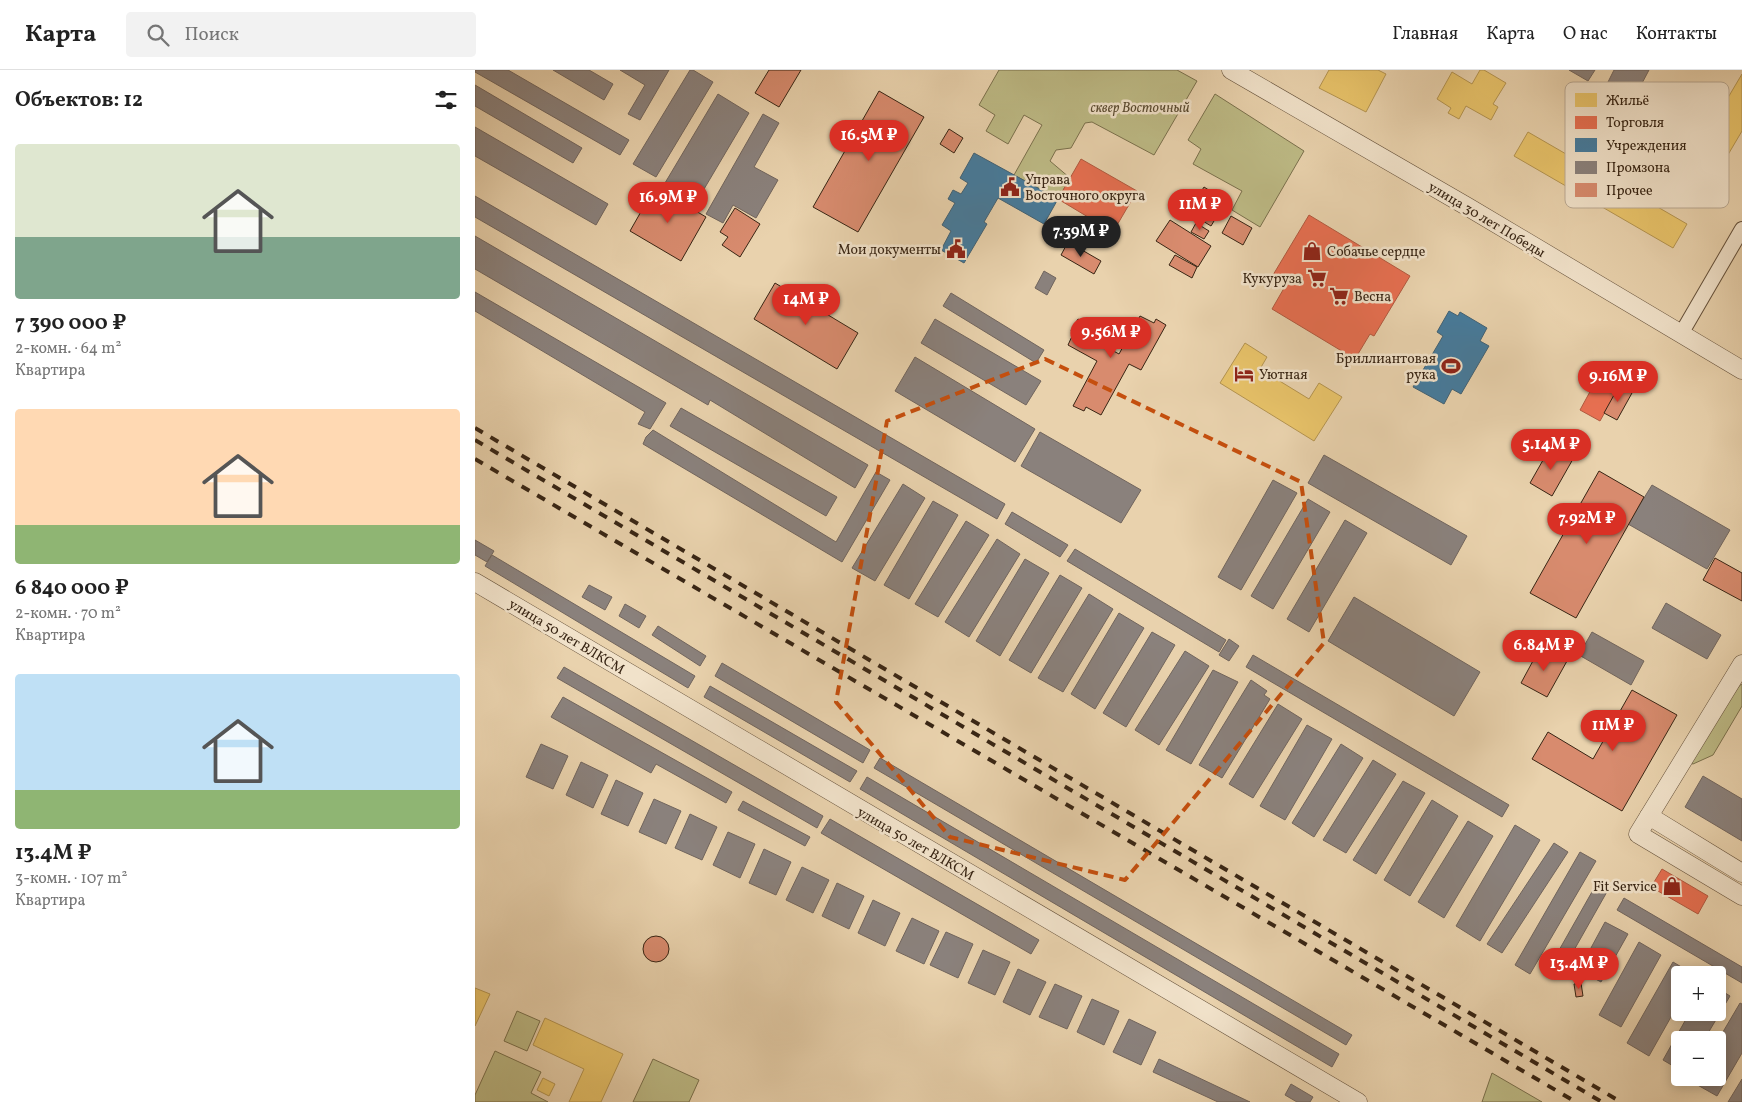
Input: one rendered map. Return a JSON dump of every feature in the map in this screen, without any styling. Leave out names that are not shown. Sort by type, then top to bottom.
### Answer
[{"type":"street","name":"улица 30 лет Победы","points":[[1231,70],[1468,206],[1742,370]]},
{"type":"street","points":[[1681,334],[1742,229]]},
{"type":"street","name":"улица 50 лет ВЛКСМ","points":[[475,582],[1358,1102]]},
{"type":"street","points":[[1742,664],[1638,834],[1742,896]]},
{"type":"street","points":[[1649,816],[1742,873]]},
{"type":"highlighted area","points":[[1045,359],[1301,482],[1324,643],[1125,880],[950,837],[836,702],[887,421]]},
{"type":"green space","name":"сквер Восточный","points":[[999,70],[1177,70],[1197,81],[1154,155],[1092,122],[1085,123],[1071,148],[1056,150],[1050,161],[1070,178],[1058,199],[1014,175],[1042,125],[1024,115],[1008,144],[986,131],[995,115],[979,105]]},
{"type":"green space","name":"сквер Восточный","points":[[1215,94],[1304,151],[1260,227],[1232,210],[1242,191],[1193,164],[1201,149],[1188,140]]},
{"type":"green space","points":[[1742,684],[1742,706],[1713,755],[1693,764],[1687,762],[1739,686]]},
{"type":"green space","points":[[517,1011],[540,1021],[527,1051],[504,1041]]},
{"type":"green space","points":[[495,1051],[541,1072],[531,1093],[548,1102],[475,1102],[475,1095]]},
{"type":"green space","points":[[653,1059],[699,1080],[689,1102],[633,1102]]},
{"type":"green space","points":[[1492,1073],[1542,1102],[1482,1102]]},
{"type":"building: Жильё","points":[[1329,70],[1378,70],[1386,74],[1366,112],[1319,88]]},
{"type":"building: Жильё","points":[[1480,70],[1484,70],[1506,83],[1493,104],[1498,107],[1491,120],[1466,106],[1459,119],[1448,113],[1451,108],[1437,99],[1452,72],[1472,84]]},
{"type":"building: Жильё","points":[[1742,74],[1742,131],[1729,153],[1729,96]]},
{"type":"building: Жильё","points":[[1528,132],[1565,153],[1565,186],[1514,156]]},
{"type":"building: Жильё","points":[[1604,208],[1659,208],[1687,224],[1673,248]]},
{"type":"building: Жильё","points":[[1245,343],[1267,357],[1260,369],[1309,399],[1319,383],[1342,397],[1314,441],[1220,383]]},
{"type":"building: Жильё","points":[[475,988],[490,994],[475,1026]]},
{"type":"building: Жильё","points":[[545,1018],[623,1054],[601,1102],[569,1102],[584,1069],[533,1045]]},
{"type":"building: Жильё","points":[[543,1078],[555,1084],[549,1096],[537,1090]]},
{"type":"building: Торговля","points":[[1081,159],[1137,191],[1113,232],[1058,199]]},
{"type":"building: Торговля","name":"Весна","points":[[1309,215],[1410,276],[1374,336],[1370,334],[1355,359],[1272,309],[1287,283],[1273,275]]},
{"type":"building: Торговля","points":[[1604,366],[1624,378],[1600,421],[1580,410]]},
{"type":"building: Торговля","points":[[1662,869],[1708,896],[1698,914],[1651,887]]},
{"type":"building: Учреждения","points":[[974,153],[1058,199],[1044,224],[998,198],[984,222],[987,224],[964,263],[941,250],[951,231],[942,225],[955,203],[948,199],[953,190],[961,194],[968,183],[960,178]]},
{"type":"building: Учреждения","name":"Бриллиантовая рука","points":[[1449,311],[1458,316],[1460,312],[1487,328],[1480,341],[1489,346],[1461,394],[1452,389],[1444,404],[1413,387],[1443,336],[1437,332]]},
{"type":"building: Промзона","points":[[475,70],[508,70],[629,140],[620,155],[475,72]]},
{"type":"building: Промзона","points":[[553,70],[589,70],[613,84],[604,100]]},
{"type":"building: Промзона","points":[[620,70],[669,70],[640,120],[628,114],[645,85]]},
{"type":"building: Промзона","points":[[690,70],[713,82],[656,177],[633,164]]},
{"type":"building: Промзона","points":[[1569,70],[1595,70],[1588,81]]},
{"type":"building: Промзона","points":[[1614,70],[1649,70],[1643,82],[1608,82]]},
{"type":"building: Промзона","points":[[475,85],[582,148],[573,163],[475,106]]},
{"type":"building: Промзона","points":[[718,94],[749,113],[694,206],[662,188]]},
{"type":"building: Промзона","points":[[763,114],[779,123],[754,167],[778,180],[756,218],[733,205],[723,223],[706,214]]},
{"type":"building: Промзона","points":[[475,127],[608,204],[596,225],[475,156]]},
{"type":"building: Промзона","points":[[475,196],[1005,504],[997,519],[475,217]]},
{"type":"building: Промзона","points":[[475,236],[868,465],[855,488],[710,400],[708,405],[475,269]]},
{"type":"building: Промзона","points":[[1044,271],[1056,278],[1047,295],[1035,288]]},
{"type":"building: Промзона","points":[[475,292],[666,403],[650,429],[638,424],[645,412],[475,311]]},
{"type":"building: Промзона","points":[[951,293],[1044,350],[1036,363],[943,306]]},
{"type":"building: Промзона","points":[[935,319],[1041,381],[1026,405],[921,343]]},
{"type":"building: Промзона","points":[[915,357],[1035,429],[1015,462],[895,391]]},
{"type":"building: Промзона","points":[[681,408],[837,497],[826,516],[670,426]]},
{"type":"building: Промзона","points":[[653,430],[836,542],[876,472],[890,480],[842,562],[643,444],[646,437]]},
{"type":"building: Промзона","points":[[1040,432],[1141,490],[1121,523],[1021,466]]},
{"type":"building: Промзона","points":[[1324,455],[1467,536],[1451,565],[1308,483]]},
{"type":"building: Промзона","points":[[1273,480],[1297,493],[1241,590],[1218,577]]},
{"type":"building: Промзона","points":[[903,484],[925,498],[875,581],[852,568]]},
{"type":"building: Промзона","points":[[1652,485],[1730,530],[1707,569],[1628,524]]},
{"type":"building: Промзона","points":[[1308,499],[1330,512],[1273,609],[1251,596]]},
{"type":"building: Промзона","points":[[933,501],[958,515],[909,599],[884,585]]},
{"type":"building: Промзона","points":[[1012,512],[1068,545],[1060,557],[1005,524]]},
{"type":"building: Промзона","points":[[1345,520],[1367,533],[1309,632],[1287,619]]},
{"type":"building: Промзона","points":[[966,521],[989,535],[938,617],[915,604]]},
{"type":"building: Промзона","points":[[997,539],[1020,554],[969,637],[945,622]]},
{"type":"building: Промзона","points":[[475,540],[494,551],[487,562],[475,555]]},
{"type":"building: Промзона","points":[[1075,549],[1226,640],[1219,652],[1067,561]]},
{"type":"building: Промзона","points":[[492,555],[695,676],[688,688],[485,566]]},
{"type":"building: Промзона","points":[[1025,559],[1049,573],[1000,656],[976,641]]},
{"type":"building: Промзона","points":[[1060,575],[1082,588],[1031,673],[1009,660]]},
{"type":"building: Промзона","points":[[589,585],[612,597],[605,610],[582,597]]},
{"type":"building: Промзона","points":[[1089,594],[1113,609],[1063,692],[1038,678]]},
{"type":"building: Промзона","points":[[1354,597],[1480,672],[1454,716],[1328,641]]},
{"type":"building: Промзона","points":[[1666,603],[1721,635],[1707,659],[1652,628]]},
{"type":"building: Промзона","points":[[625,604],[646,616],[639,628],[619,616]]},
{"type":"building: Промзона","points":[[1119,613],[1144,628],[1095,709],[1071,694]]},
{"type":"building: Промзона","points":[[658,626],[706,656],[700,666],[652,635]]},
{"type":"building: Промзона","points":[[1152,632],[1175,645],[1126,727],[1103,713]]},
{"type":"building: Промзона","points":[[1592,632],[1644,661],[1631,685],[1579,655]]},
{"type":"building: Промзона","points":[[1229,639],[1239,646],[1229,661],[1219,655]]},
{"type":"building: Промзона","points":[[1185,651],[1209,666],[1159,745],[1135,730]]},
{"type":"building: Промзона","points":[[1253,655],[1509,805],[1502,817],[1246,667]]},
{"type":"building: Промзона","points":[[722,663],[870,750],[863,763],[715,676]]},
{"type":"building: Промзона","points":[[564,667],[823,816],[817,828],[557,678]]},
{"type":"building: Промзона","points":[[1213,670],[1238,682],[1191,764],[1166,750]]},
{"type":"building: Промзона","points":[[1251,680],[1267,691],[1264,695],[1270,699],[1222,778],[1199,765]]},
{"type":"building: Промзона","points":[[710,686],[857,771],[850,782],[704,697]]},
{"type":"building: Промзона","points":[[563,697],[732,792],[726,803],[656,764],[651,773],[551,717]]},
{"type":"building: Промзона","points":[[1278,704],[1302,719],[1253,798],[1229,784]]},
{"type":"building: Промзона","points":[[1307,725],[1332,739],[1285,820],[1260,806]]},
{"type":"building: Промзона","points":[[541,744],[568,756],[553,789],[526,777]]},
{"type":"building: Промзона","points":[[1341,744],[1363,758],[1314,837],[1292,823]]},
{"type":"building: Промзона","points":[[880,758],[1352,1035],[1346,1045],[874,768]]},
{"type":"building: Промзона","points":[[1373,760],[1396,774],[1346,853],[1323,840]]},
{"type":"building: Промзона","points":[[581,762],[608,775],[593,808],[566,795]]},
{"type":"building: Промзона","points":[[1703,776],[1742,799],[1742,841],[1685,807]]},
{"type":"building: Промзона","points":[[867,777],[1339,1054],[1332,1067],[860,789]]},
{"type":"building: Промзона","points":[[616,780],[643,793],[628,826],[601,814]]},
{"type":"building: Промзона","points":[[1403,781],[1425,793],[1376,874],[1353,860]]},
{"type":"building: Промзона","points":[[654,799],[681,811],[666,844],[639,832]]},
{"type":"building: Промзона","points":[[1432,800],[1458,816],[1410,896],[1384,880]]},
{"type":"building: Промзона","points":[[743,801],[810,837],[805,846],[738,810]]},
{"type":"building: Промзона","points":[[690,814],[717,827],[702,860],[675,848]]},
{"type":"building: Промзона","points":[[830,819],[1039,940],[1031,954],[821,833]]},
{"type":"building: Промзона","points":[[1468,821],[1493,836],[1444,918],[1418,902]]},
{"type":"building: Промзона","points":[[1515,825],[1540,840],[1480,941],[1456,926]]},
{"type":"building: Промзона","points":[[728,832],[755,844],[740,878],[713,865]]},
{"type":"building: Промзона","points":[[1554,843],[1568,852],[1502,953],[1487,944]]},
{"type":"building: Промзона","points":[[764,849],[791,862],[776,895],[749,883]]},
{"type":"building: Промзона","points":[[1580,852],[1596,861],[1530,974],[1515,965]]},
{"type":"building: Промзона","points":[[802,867],[829,880],[813,913],[786,900]]},
{"type":"building: Промзона","points":[[837,883],[864,896],[849,929],[822,916]]},
{"type":"building: Промзона","points":[[1597,883],[1608,890],[1569,959],[1558,952]]},
{"type":"building: Промзона","points":[[1624,898],[1742,967],[1742,983],[1726,974],[1726,966],[1713,966],[1617,910]]},
{"type":"building: Промзона","points":[[873,900],[900,913],[885,946],[858,933]]},
{"type":"building: Промзона","points":[[912,918],[939,931],[924,964],[896,951]]},
{"type":"building: Промзона","points":[[1605,922],[1628,934],[1601,982],[1579,970]]},
{"type":"building: Промзона","points":[[946,932],[973,944],[958,978],[930,965]]},
{"type":"building: Промзона","points":[[1639,942],[1661,955],[1621,1027],[1599,1015]]},
{"type":"building: Промзона","points":[[983,950],[1010,962],[995,995],[968,983]]},
{"type":"building: Промзона","points":[[1673,962],[1680,966],[1671,966],[1671,1017],[1649,1056],[1627,1043]]},
{"type":"building: Промзона","points":[[1018,969],[1046,982],[1030,1015],[1003,1002]]},
{"type":"building: Промзона","points":[[1055,984],[1082,996],[1067,1029],[1039,1017]]},
{"type":"building: Промзона","points":[[1726,994],[1730,996],[1726,1003]]},
{"type":"building: Промзона","points":[[1092,999],[1119,1011],[1104,1045],[1077,1032]]},
{"type":"building: Промзона","points":[[1740,1003],[1742,1004],[1742,1053],[1726,1081],[1726,1031],[1723,1031]]},
{"type":"building: Промзона","points":[[1129,1019],[1156,1032],[1141,1065],[1113,1052]]},
{"type":"building: Промзона","points":[[1685,1021],[1715,1021],[1709,1031],[1679,1031]]},
{"type":"building: Промзона","points":[[1671,1046],[1671,1065],[1663,1060]]},
{"type":"building: Промзона","points":[[1159,1059],[1250,1102],[1218,1102],[1153,1072]]},
{"type":"building: Промзона","points":[[1742,1079],[1742,1102],[1728,1102]]},
{"type":"building: Промзона","points":[[1291,1084],[1313,1097],[1310,1102],[1297,1102],[1285,1095]]},
{"type":"building: Промзона","points":[[1699,1086],[1723,1086],[1717,1096]]},
{"type":"building: Прочее","points":[[769,70],[801,70],[779,107],[755,93]]},
{"type":"building: Прочее","points":[[879,91],[924,117],[858,232],[813,207]]},
{"type":"building: Прочее","points":[[949,129],[963,138],[954,153],[940,144]]},
{"type":"building: Прочее","points":[[655,187],[706,217],[681,261],[630,231]]},
{"type":"building: Прочее","points":[[1204,187],[1226,201],[1211,226],[1188,212]]},
{"type":"building: Прочее","points":[[735,208],[760,224],[740,257],[722,245],[728,237],[720,232]]},
{"type":"building: Прочее","points":[[1231,216],[1252,228],[1243,245],[1222,233]]},
{"type":"building: Прочее","points":[[1170,220],[1211,246],[1198,267],[1156,241]]},
{"type":"building: Прочее","points":[[1196,223],[1209,231],[1204,239],[1191,232]]},
{"type":"building: Прочее","points":[[1068,242],[1101,261],[1094,274],[1061,255]]},
{"type":"building: Прочее","points":[[1175,255],[1197,267],[1192,278],[1169,265]]},
{"type":"building: Прочее","points":[[775,283],[858,333],[837,369],[754,319]]},
{"type":"building: Прочее","points":[[1140,316],[1154,323],[1156,319],[1166,325],[1141,370],[1129,364],[1101,415],[1086,407],[1084,411],[1073,406],[1097,361],[1068,345],[1074,332],[1071,331],[1078,319],[1113,339],[1108,348],[1119,354]]},
{"type":"building: Прочее","points":[[1619,386],[1632,393],[1617,420],[1604,413]]},
{"type":"building: Прочее","points":[[1551,446],[1573,459],[1552,496],[1530,483]]},
{"type":"building: Прочее","points":[[1599,471],[1644,497],[1576,618],[1530,593]]},
{"type":"building: Прочее","points":[[1715,558],[1742,573],[1742,601],[1703,580]]},
{"type":"building: Прочее","points":[[1541,646],[1567,661],[1547,697],[1521,683]]},
{"type":"building: Прочее","points":[[1632,690],[1677,715],[1622,811],[1532,759],[1548,732],[1593,759]]},
{"type":"building: Прочее","points":[[656,936],[665,940],[669,949],[665,958],[656,962],[647,958],[643,949],[647,940]]},
{"type":"building: Прочее","points":[[1581,983],[1583,996],[1576,997],[1574,984]]},
{"type":"railway","points":[[475,428],[1621,1102]]},
{"type":"railway","points":[[475,440],[1602,1102]]},
{"type":"railway","points":[[475,459],[1576,1102]]},
{"type":"place","name":"Управа Восточного округа","points":[[1010,187]]},
{"type":"place","name":"Мои документы","points":[[956,249]]},
{"type":"place","name":"Собачье сердце","points":[[1312,251]]},
{"type":"place","name":"Кукуруза","points":[[1317,278]]},
{"type":"place","name":"Весна","points":[[1339,296]]},
{"type":"place","name":"Бриллиантовая рука","points":[[1451,366]]},
{"type":"place","name":"Уютная","points":[[1244,374]]},
{"type":"place","name":"Fit Service","points":[[1672,886]]}]
